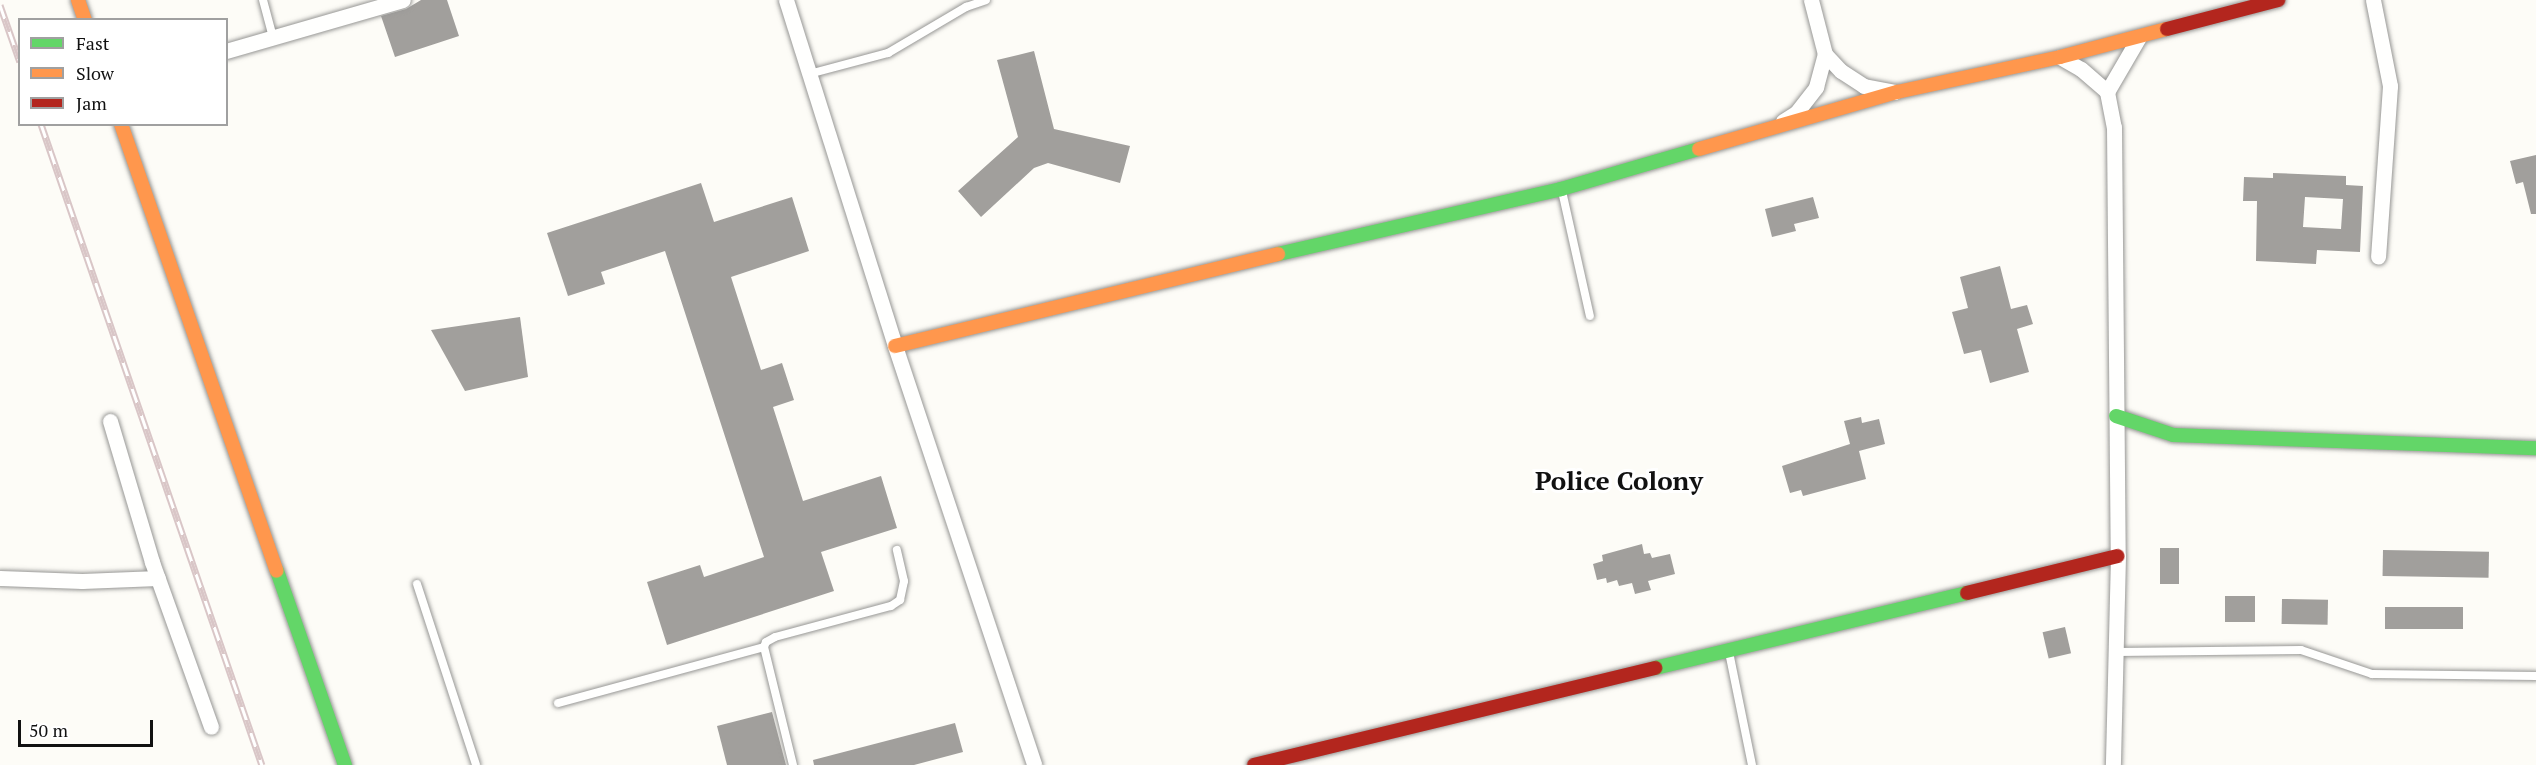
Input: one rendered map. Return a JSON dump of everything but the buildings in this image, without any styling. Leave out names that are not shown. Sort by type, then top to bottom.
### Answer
[{"type":"street","points":[[78,0],[84,18]]},
{"type":"street","points":[[228,50],[403,0]]},
{"type":"street","points":[[786,0],[895,346],[1034,765]]},
{"type":"street","points":[[1811,0],[1825,54],[1841,71],[1864,86],[1897,92]]},
{"type":"street","points":[[895,346],[1099,295],[1561,189],[1765,132],[1897,92],[2060,57],[2278,0]]},
{"type":"street","points":[[2373,0],[2390,86],[2379,257]]},
{"type":"street","points":[[2107,92],[2139,37]]},
{"type":"street","points":[[1765,132],[1796,112],[1816,87],[1825,54]]},
{"type":"street","points":[[2060,57],[2081,69],[2107,92],[2114,127],[2118,556],[2113,765]]},
{"type":"street","points":[[122,126],[345,765]]},
{"type":"street","points":[[2116,416],[2173,435],[2536,448]]},
{"type":"street","points":[[110,421],[158,578],[211,727]]},
{"type":"street","points":[[1254,765],[2118,556]]},
{"type":"street","points":[[0,578],[82,581],[158,578]]},
{"type":"lane","points":[[263,0],[273,37]]},
{"type":"lane","points":[[809,74],[888,53],[966,7],[986,0]]},
{"type":"lane","points":[[1561,189],[1590,316]]},
{"type":"lane","points":[[793,765],[764,647],[766,642],[775,637],[891,606],[900,600],[904,581],[897,550]]},
{"type":"lane","points":[[417,584],[476,765]]},
{"type":"lane","points":[[558,703],[764,647]]},
{"type":"lane","points":[[1729,650],[1752,765]]},
{"type":"lane","points":[[2117,652],[2301,650],[2373,674],[2536,676]]},
{"type":"railway","points":[[0,5],[18,56]]},
{"type":"railway","points":[[42,126],[262,765]]},
{"type":"traffic: fast","points":[[1278,254],[1561,189],[1699,149]]},
{"type":"traffic: fast","points":[[2116,416],[2173,435],[2536,448]]},
{"type":"traffic: fast","points":[[277,571],[345,765]]},
{"type":"traffic: fast","points":[[1655,668],[1967,593]]},
{"type":"traffic: slow","points":[[78,0],[84,18]]},
{"type":"traffic: slow","points":[[1699,149],[1897,92],[2060,57],[2167,29]]},
{"type":"traffic: slow","points":[[122,126],[277,571]]},
{"type":"traffic: slow","points":[[895,346],[1278,254]]},
{"type":"traffic: jam","points":[[2167,29],[2278,0]]},
{"type":"traffic: jam","points":[[1967,593],[2118,556]]},
{"type":"traffic: jam","points":[[1254,765],[1655,668]]},
{"type":"district","name":"Police Colony","points":[[1619,481]]}]
